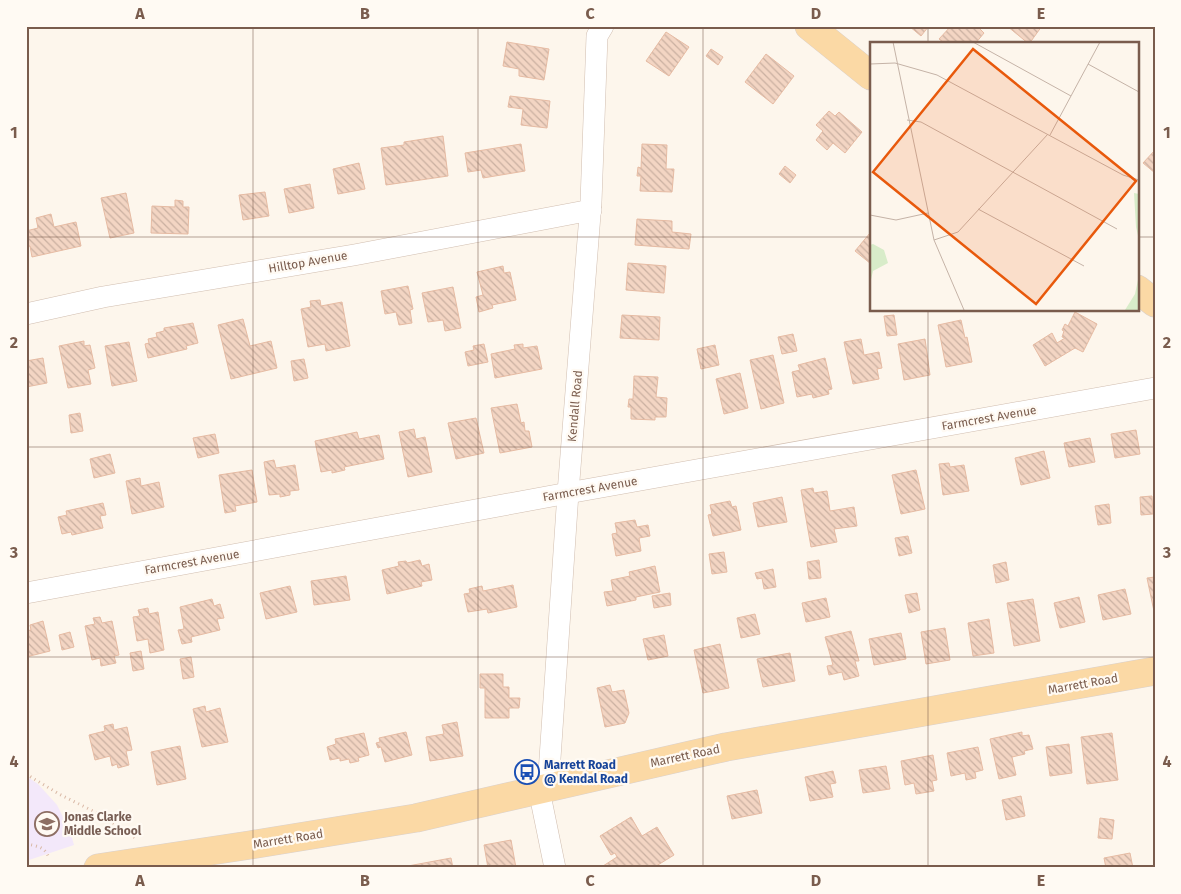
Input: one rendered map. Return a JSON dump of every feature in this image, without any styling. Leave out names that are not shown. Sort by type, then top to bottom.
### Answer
[{"type":"main road","points":[[809,26],[870,75]]},
{"type":"main road","points":[[1138,291],[1155,303]]},
{"type":"main road","name":"Marrett Road","points":[[98,868],[416,818],[726,747],[1155,671]]},
{"type":"street","name":"Kendall Road","points":[[555,868],[544,789],[590,210],[597,36],[603,26]]},
{"type":"street","name":"Hilltop Avenue","points":[[26,314],[103,297],[354,254],[590,210]]},
{"type":"street","name":"Farmcrest Avenue","points":[[26,592],[1155,388]]},
{"type":"path","points":[[26,774],[59,794],[101,815],[137,839]]},
{"type":"path","points":[[26,844],[43,848],[47,851],[49,858]]},
{"type":"shaded area","name":"Jonas Clarke Middle School","points":[[26,776],[38,784],[57,805],[70,831],[74,845],[26,861]]},
{"type":"building","points":[[909,26],[929,26],[921,36]]},
{"type":"building","points":[[951,26],[953,29],[956,26],[977,26],[984,33],[977,42],[943,42],[939,39]]},
{"type":"building","points":[[1007,26],[1042,26],[1030,42],[1027,42]]},
{"type":"building","points":[[666,32],[689,47],[669,76],[646,61]]},
{"type":"building","points":[[507,42],[549,49],[544,80],[519,76],[519,69],[503,66]]},
{"type":"building","points":[[711,49],[723,57],[718,65],[706,56]]},
{"type":"building","points":[[766,54],[794,76],[773,104],[745,82]]},
{"type":"building","points":[[510,96],[550,101],[547,128],[521,125],[523,109],[508,107]]},
{"type":"building","points":[[829,111],[835,116],[839,112],[862,132],[845,153],[833,143],[827,150],[816,140],[823,131],[816,125]]},
{"type":"building","points":[[443,136],[448,176],[386,185],[381,148],[404,145],[404,142]]},
{"type":"building","points":[[521,144],[525,171],[483,178],[481,170],[468,172],[465,153]]},
{"type":"building","points":[[642,144],[667,145],[666,169],[674,169],[672,192],[640,191],[641,176],[637,176],[638,167],[641,168]]},
{"type":"building","points":[[1155,150],[1155,173],[1143,163]]},
{"type":"building","points":[[359,163],[365,189],[338,194],[333,169]]},
{"type":"building","points":[[785,166],[796,175],[790,183],[779,174]]},
{"type":"building","points":[[310,184],[314,208],[289,213],[284,189]]},
{"type":"building","points":[[265,192],[269,216],[243,220],[239,195]]},
{"type":"building","points":[[126,193],[134,233],[110,238],[101,198]]},
{"type":"building","points":[[175,200],[183,201],[183,207],[189,207],[188,234],[151,233],[152,206],[175,207]]},
{"type":"building","points":[[51,214],[54,227],[76,222],[81,246],[32,257],[30,246],[26,247],[26,231],[38,228],[36,218]]},
{"type":"building","points":[[637,219],[672,221],[672,232],[691,234],[689,249],[635,245]]},
{"type":"building","points":[[870,233],[870,263],[855,251]]},
{"type":"building","points":[[628,263],[666,266],[664,293],[626,290]]},
{"type":"building","points":[[503,266],[504,273],[510,272],[516,300],[492,305],[493,308],[479,312],[476,297],[483,295],[477,272]]},
{"type":"building","points":[[408,286],[413,309],[410,310],[412,323],[399,325],[396,312],[385,314],[381,291]]},
{"type":"building","points":[[453,287],[461,328],[445,331],[443,320],[428,322],[422,293]]},
{"type":"building","points":[[320,300],[321,306],[342,302],[350,346],[326,351],[325,344],[308,347],[301,309],[311,307],[310,301]]},
{"type":"building","points":[[1075,312],[1097,324],[1083,352],[1075,348],[1045,366],[1033,345],[1052,333],[1057,343],[1065,338],[1062,337],[1064,331],[1062,330],[1065,324],[1068,326]]},
{"type":"building","points":[[622,315],[660,317],[659,340],[620,338]]},
{"type":"building","points":[[894,315],[897,335],[887,336],[884,316]]},
{"type":"building","points":[[243,319],[250,346],[271,341],[277,368],[231,379],[218,325]]},
{"type":"building","points":[[961,320],[972,362],[946,367],[938,325]]},
{"type":"building","points":[[193,323],[198,343],[186,346],[187,349],[148,358],[145,344],[149,343],[148,339],[157,337],[156,333],[164,331],[164,328]]},
{"type":"building","points":[[793,334],[797,351],[782,354],[778,337]]},
{"type":"building","points":[[861,339],[864,355],[879,352],[882,368],[877,369],[879,379],[853,384],[844,342]]},
{"type":"building","points":[[925,339],[930,375],[904,380],[898,344]]},
{"type":"building","points":[[84,341],[84,346],[90,345],[95,368],[88,370],[91,384],[68,388],[59,346]]},
{"type":"building","points":[[129,342],[137,381],[112,386],[105,346]]},
{"type":"building","points":[[484,344],[488,362],[468,366],[465,352],[474,350],[473,346]]},
{"type":"building","points":[[523,344],[523,348],[537,346],[542,369],[495,378],[491,354],[515,349],[514,345]]},
{"type":"building","points":[[715,345],[719,365],[701,369],[697,349]]},
{"type":"building","points":[[773,355],[784,403],[761,409],[750,360]]},
{"type":"building","points":[[43,358],[47,383],[26,387],[26,361]]},
{"type":"building","points":[[825,358],[832,389],[828,390],[829,394],[813,398],[812,394],[797,397],[792,372],[800,370],[798,365]]},
{"type":"building","points":[[304,359],[308,378],[294,381],[291,361]]},
{"type":"building","points":[[740,373],[748,408],[724,414],[716,379]]},
{"type":"building","points":[[634,376],[658,377],[656,397],[667,398],[666,417],[655,417],[655,420],[631,419],[631,407],[628,407],[629,399],[633,399]]},
{"type":"building","points":[[517,404],[521,423],[524,422],[525,431],[529,431],[532,447],[500,453],[491,408]]},
{"type":"building","points":[[80,413],[83,431],[71,433],[69,415]]},
{"type":"building","points":[[476,418],[484,453],[456,459],[448,423]]},
{"type":"building","points":[[414,429],[416,439],[425,437],[432,472],[408,477],[399,432]]},
{"type":"building","points":[[1136,430],[1140,454],[1115,458],[1111,434]]},
{"type":"building","points":[[357,432],[359,439],[379,435],[384,459],[344,467],[345,470],[332,473],[332,470],[321,472],[315,441]]},
{"type":"building","points":[[215,434],[219,453],[198,458],[193,438]]},
{"type":"building","points":[[1090,438],[1095,462],[1069,467],[1064,443]]},
{"type":"building","points":[[1044,451],[1050,478],[1021,485],[1015,458]]},
{"type":"building","points":[[110,454],[115,473],[94,478],[90,459]]},
{"type":"building","points":[[274,460],[276,468],[295,465],[299,490],[290,491],[290,495],[280,497],[280,494],[269,495],[264,462]]},
{"type":"building","points":[[949,463],[950,467],[964,465],[969,491],[943,495],[939,464]]},
{"type":"building","points":[[252,470],[257,502],[235,506],[236,511],[225,513],[219,475]]},
{"type":"building","points":[[916,470],[925,509],[901,514],[892,475]]},
{"type":"building","points":[[140,478],[141,486],[159,482],[164,507],[132,514],[126,481]]},
{"type":"building","points":[[813,488],[814,493],[827,491],[830,511],[854,507],[857,526],[834,529],[837,542],[811,547],[801,490]]},
{"type":"building","points":[[1152,496],[1153,514],[1141,515],[1140,497]]},
{"type":"building","points":[[782,497],[787,522],[758,527],[753,503]]},
{"type":"building","points":[[730,501],[732,507],[736,506],[741,530],[713,536],[708,515],[712,514],[710,505]]},
{"type":"building","points":[[103,503],[106,515],[100,516],[103,528],[72,535],[71,532],[62,534],[58,517],[67,515],[66,511]]},
{"type":"building","points":[[1109,504],[1111,523],[1098,525],[1095,506]]},
{"type":"building","points":[[635,520],[637,527],[648,525],[650,536],[639,538],[641,551],[616,556],[612,534],[617,533],[615,523]]},
{"type":"building","points":[[908,536],[912,553],[899,556],[895,538]]},
{"type":"building","points":[[724,552],[727,572],[712,574],[709,554]]},
{"type":"building","points":[[420,560],[422,566],[429,564],[432,580],[421,582],[422,586],[387,594],[382,570],[399,566],[398,562],[406,561],[407,563]]},
{"type":"building","points":[[819,560],[821,578],[809,579],[807,562]]},
{"type":"building","points":[[1006,562],[1009,580],[996,583],[993,565]]},
{"type":"building","points":[[655,566],[660,592],[636,597],[636,600],[607,606],[604,592],[613,591],[611,580],[630,576],[629,572]]},
{"type":"building","points":[[773,569],[776,587],[764,589],[762,578],[757,579],[755,573]]},
{"type":"building","points":[[346,576],[350,600],[314,605],[311,581]]},
{"type":"building","points":[[1155,577],[1155,616],[1147,578]]},
{"type":"building","points":[[513,585],[517,607],[488,613],[487,609],[468,612],[464,594],[470,593],[469,589],[482,586],[483,591]]},
{"type":"building","points":[[290,586],[297,612],[266,619],[260,593]]},
{"type":"building","points":[[1125,589],[1131,614],[1103,620],[1098,595]]},
{"type":"building","points":[[670,593],[671,605],[654,608],[652,596]]},
{"type":"building","points":[[917,593],[920,610],[909,613],[905,595]]},
{"type":"building","points":[[1079,597],[1085,622],[1060,628],[1054,603]]},
{"type":"building","points":[[826,598],[830,617],[806,622],[802,603]]},
{"type":"building","points":[[212,599],[214,606],[220,604],[224,618],[217,619],[220,630],[191,637],[192,642],[182,644],[178,630],[184,629],[180,607]]},
{"type":"building","points":[[1033,599],[1040,641],[1014,646],[1007,603]]},
{"type":"building","points":[[148,608],[149,614],[158,612],[164,650],[150,653],[148,639],[137,641],[133,617],[140,616],[138,610]]},
{"type":"building","points":[[755,614],[760,634],[741,638],[737,618]]},
{"type":"building","points":[[100,617],[102,623],[112,621],[119,655],[114,656],[116,663],[101,666],[100,658],[92,660],[85,626],[95,624],[93,618]]},
{"type":"building","points":[[989,619],[994,653],[973,656],[968,623]]},
{"type":"building","points":[[43,621],[50,651],[26,657],[26,631],[31,630],[30,625]]},
{"type":"building","points":[[945,628],[950,660],[926,664],[921,632]]},
{"type":"building","points":[[851,631],[859,661],[855,661],[859,676],[844,680],[842,672],[829,675],[827,666],[833,665],[825,637]]},
{"type":"building","points":[[70,632],[74,647],[62,650],[59,635]]},
{"type":"building","points":[[901,633],[906,659],[874,665],[869,639]]},
{"type":"building","points":[[664,635],[668,656],[648,660],[643,639]]},
{"type":"building","points":[[720,644],[729,688],[703,693],[694,650]]},
{"type":"building","points":[[141,651],[144,669],[133,671],[130,653]]},
{"type":"building","points":[[790,653],[795,681],[763,687],[757,659]]},
{"type":"building","points":[[191,657],[194,677],[183,679],[180,659]]},
{"type":"building","points":[[480,674],[503,674],[503,687],[509,687],[509,698],[520,698],[519,708],[509,708],[509,718],[485,718],[485,688],[480,688]]},
{"type":"building","points":[[610,685],[612,692],[624,690],[629,713],[625,723],[605,727],[597,688]]},
{"type":"building","points":[[205,706],[206,712],[220,708],[228,742],[202,747],[193,709]]},
{"type":"building","points":[[457,722],[463,756],[430,761],[426,737],[444,734],[442,725]]},
{"type":"building","points":[[113,724],[114,730],[127,727],[132,750],[126,751],[129,765],[118,768],[117,764],[112,766],[110,756],[95,760],[89,735],[105,731],[104,726]]},
{"type":"building","points":[[406,732],[412,755],[385,762],[381,747],[378,748],[376,743],[380,742],[379,738]]},
{"type":"building","points":[[1022,732],[1022,736],[1029,735],[1033,749],[1024,751],[1025,754],[1012,757],[1016,775],[999,779],[990,739]]},
{"type":"building","points":[[364,733],[369,755],[358,758],[359,761],[350,763],[349,759],[340,761],[340,758],[330,760],[327,747],[336,744],[335,739]]},
{"type":"building","points":[[1112,733],[1118,780],[1087,784],[1081,737]]},
{"type":"building","points":[[1069,744],[1072,773],[1050,776],[1046,747]]},
{"type":"building","points":[[180,746],[186,779],[157,785],[151,752]]},
{"type":"building","points":[[978,747],[983,770],[975,772],[976,778],[966,780],[965,773],[951,776],[947,753]]},
{"type":"building","points":[[933,755],[937,780],[932,781],[934,791],[916,794],[914,783],[905,785],[901,761]]},
{"type":"building","points":[[886,766],[890,789],[863,793],[859,770]]},
{"type":"building","points":[[833,771],[836,783],[830,784],[833,797],[810,801],[805,777]]},
{"type":"building","points":[[757,790],[762,813],[732,819],[727,796]]},
{"type":"building","points":[[1021,796],[1025,816],[1006,820],[1002,800]]},
{"type":"building","points":[[631,817],[642,836],[657,827],[674,855],[653,868],[604,868],[603,866],[617,857],[615,853],[611,855],[600,836]]},
{"type":"building","points":[[1100,818],[1114,820],[1112,839],[1098,838]]},
{"type":"building","points":[[511,840],[516,868],[488,868],[484,845]]},
{"type":"building","points":[[1130,853],[1133,868],[1106,868],[1104,858]]},
{"type":"building","points":[[451,858],[453,868],[409,868],[408,866]]},
{"type":"place","name":"Marrett Road @ Kendal Road","points":[[527,772]]},
{"type":"place","name":"Jonas Clarke Middle School","points":[[47,824]]}]
